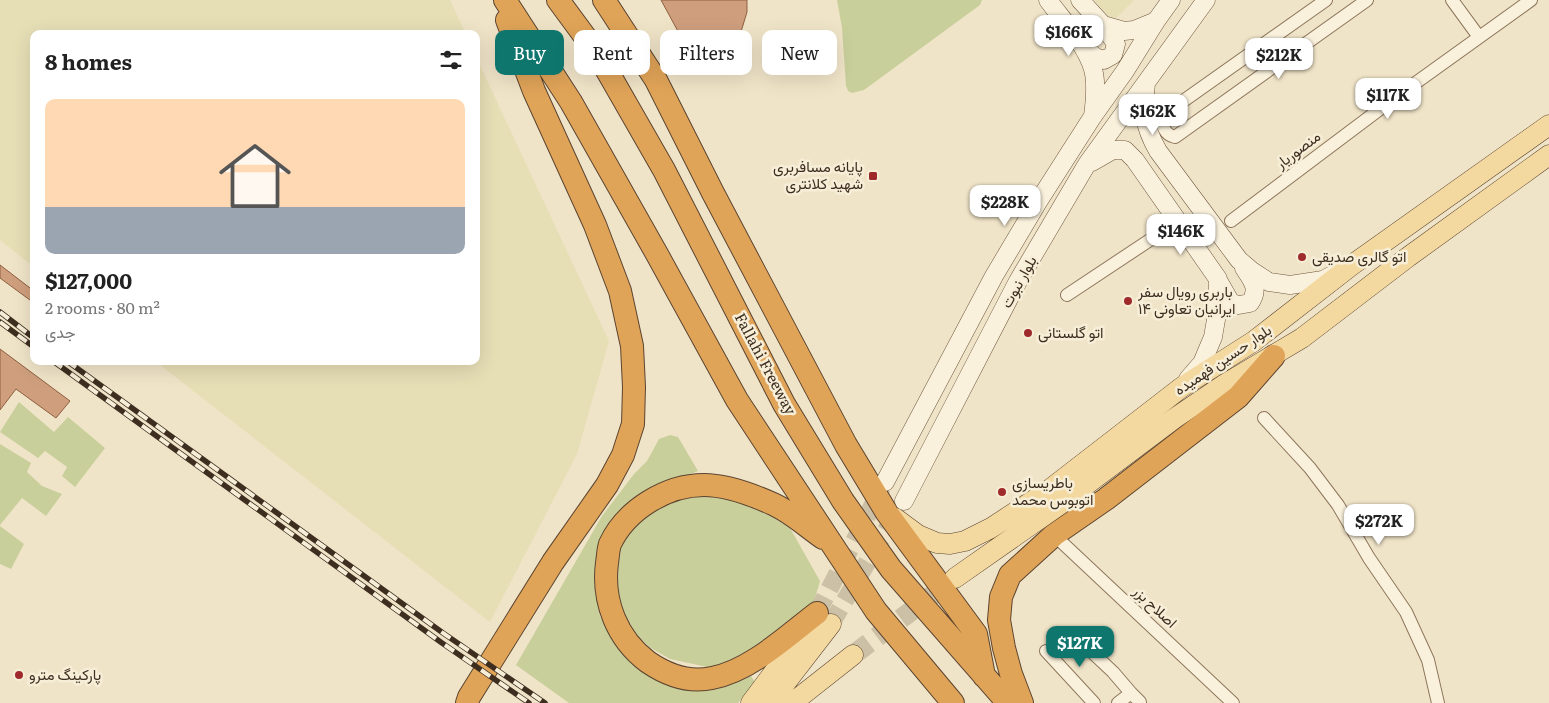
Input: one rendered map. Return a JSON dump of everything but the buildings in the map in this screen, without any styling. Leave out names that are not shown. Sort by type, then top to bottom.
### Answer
[{"type":"highway","points":[[467,703],[553,562],[606,485],[623,455],[633,424],[632,346],[620,291],[595,225],[534,91],[500,0]]},
{"type":"highway","points":[[505,0],[571,102],[737,400],[876,611],[953,703]]},
{"type":"highway","name":"Fallahi Freeway","points":[[558,0],[597,53],[664,170],[784,404],[843,501],[891,570],[1008,703]]},
{"type":"highway","points":[[604,0],[656,80],[712,193],[846,445],[896,507],[976,634],[984,677]]},
{"type":"highway","points":[[1022,703],[1011,674],[999,620],[1001,597],[1010,575],[1054,535],[1144,470],[1238,397],[1274,356]]},
{"type":"highway","points":[[824,619],[737,670],[712,679],[681,678],[660,670],[639,655],[622,635],[610,608],[606,576],[610,546],[627,519],[653,498],[685,487],[705,485],[749,495],[775,505],[833,545]]},
{"type":"main road","points":[[1048,0],[1082,45],[1095,57],[1104,60],[1113,56],[1116,44],[1103,25],[1080,0]]},
{"type":"main road","name":"بلوار نبوت","points":[[885,482],[994,276],[1038,202],[1093,116],[1171,0]]},
{"type":"main road","name":"بلوار نبوت","points":[[896,507],[1018,281],[1087,164],[1206,0]]},
{"type":"main road","points":[[1103,25],[1124,31],[1134,30],[1156,21]]},
{"type":"main road","points":[[1082,45],[1093,69],[1095,93],[1093,116]]},
{"type":"main road","points":[[1087,164],[1113,150],[1125,150],[1135,160],[1218,279],[1231,303],[1239,305],[1250,303],[1254,297],[1255,285],[1239,260],[1158,151],[1150,137],[1144,122],[1143,108],[1146,81]]},
{"type":"main road","name":"بلوار حسین فهمیده","points":[[896,507],[918,535],[938,543],[950,544],[965,541],[991,528],[1049,490],[1182,387],[1254,341],[1352,265],[1547,131]]},
{"type":"main road","name":"بلوار حسین فهمیده","points":[[955,578],[1062,503],[1175,418],[1225,384],[1302,338],[1408,257],[1549,155]]},
{"type":"main road","points":[[1177,222],[1199,206]]},
{"type":"main road","points":[[1239,260],[1269,282],[1290,285],[1323,280],[1352,265]]},
{"type":"main road","points":[[1182,387],[1202,363],[1214,337],[1218,308],[1218,279]]},
{"type":"main road","points":[[751,703],[824,619]]},
{"type":"main road","points":[[770,703],[824,619]]},
{"type":"main road","points":[[792,703],[854,655]]},
{"type":"street","points":[[1326,0],[1162,116],[1163,128],[1171,136],[1175,137],[1367,0]]},
{"type":"street","points":[[1452,0],[1479,37]]},
{"type":"street","name":"منصوریار","points":[[1231,221],[1396,97],[1531,0]]},
{"type":"street","points":[[1067,295],[1177,222]]},
{"type":"street","points":[[1264,418],[1310,468],[1338,505],[1369,558],[1406,612],[1428,660],[1438,703]]},
{"type":"street","name":"اصلاح بزر","points":[[1054,535],[1233,703]]},
{"type":"street","points":[[1079,640],[1136,697],[1118,703]]},
{"type":"street","points":[[1046,651],[1094,703]]},
{"type":"shaded area","points":[[0,0],[450,0],[464,30],[30,30],[30,264],[0,240]]},
{"type":"shaded area","points":[[1094,0],[1134,0],[1113,21]]},
{"type":"shaded area","points":[[480,66],[609,341],[577,454],[490,622],[160,365],[480,365]]},
{"type":"green space","points":[[837,0],[982,0],[980,5],[864,90],[852,93],[848,91],[846,86],[842,28]]},
{"type":"green space","points":[[19,402],[54,432],[68,417],[105,448],[75,487],[62,476],[67,467],[45,451],[38,458],[0,432]]},
{"type":"green space","points":[[670,435],[678,437],[698,471],[649,491],[597,595],[600,616],[614,640],[727,685],[751,676],[755,682],[738,703],[569,703],[516,665],[602,516],[634,474],[647,461],[659,439]]},
{"type":"green space","points":[[0,444],[31,463],[27,472],[42,486],[62,494],[46,516],[22,498],[0,525]]},
{"type":"green space","points":[[690,492],[742,498],[790,528],[820,581],[813,605],[731,668],[712,668],[670,659],[649,647],[625,624],[612,578],[616,554],[633,527],[660,503]]},
{"type":"green space","points":[[0,526],[24,544],[11,569],[0,564]]},
{"type":"tunnel","points":[[817,613],[882,487]]},
{"type":"tunnel","points":[[831,624],[898,510]]},
{"type":"tunnel","points":[[853,655],[955,578]]},
{"type":"railway","points":[[0,312],[30,335]]},
{"type":"railway","points":[[0,322],[30,344]]},
{"type":"railway","points":[[59,365],[442,643],[529,703]]},
{"type":"railway","points":[[73,365],[443,633],[545,703]]},
{"type":"place","name":"پایانه مسافربری شهید کلانتری","points":[[873,176]]},
{"type":"place","name":"اتو گالری صدیقی","points":[[1302,257]]},
{"type":"place","name":"باربری رویال سفر ایرانیان تعاونی ۱۴","points":[[1128,301]]},
{"type":"place","name":"اتو گلستانی","points":[[1028,333]]},
{"type":"place","name":"باطریسازی اتوبوس محمد","points":[[1002,492]]},
{"type":"place","name":"پارکینگ مترو","points":[[19,675]]}]
